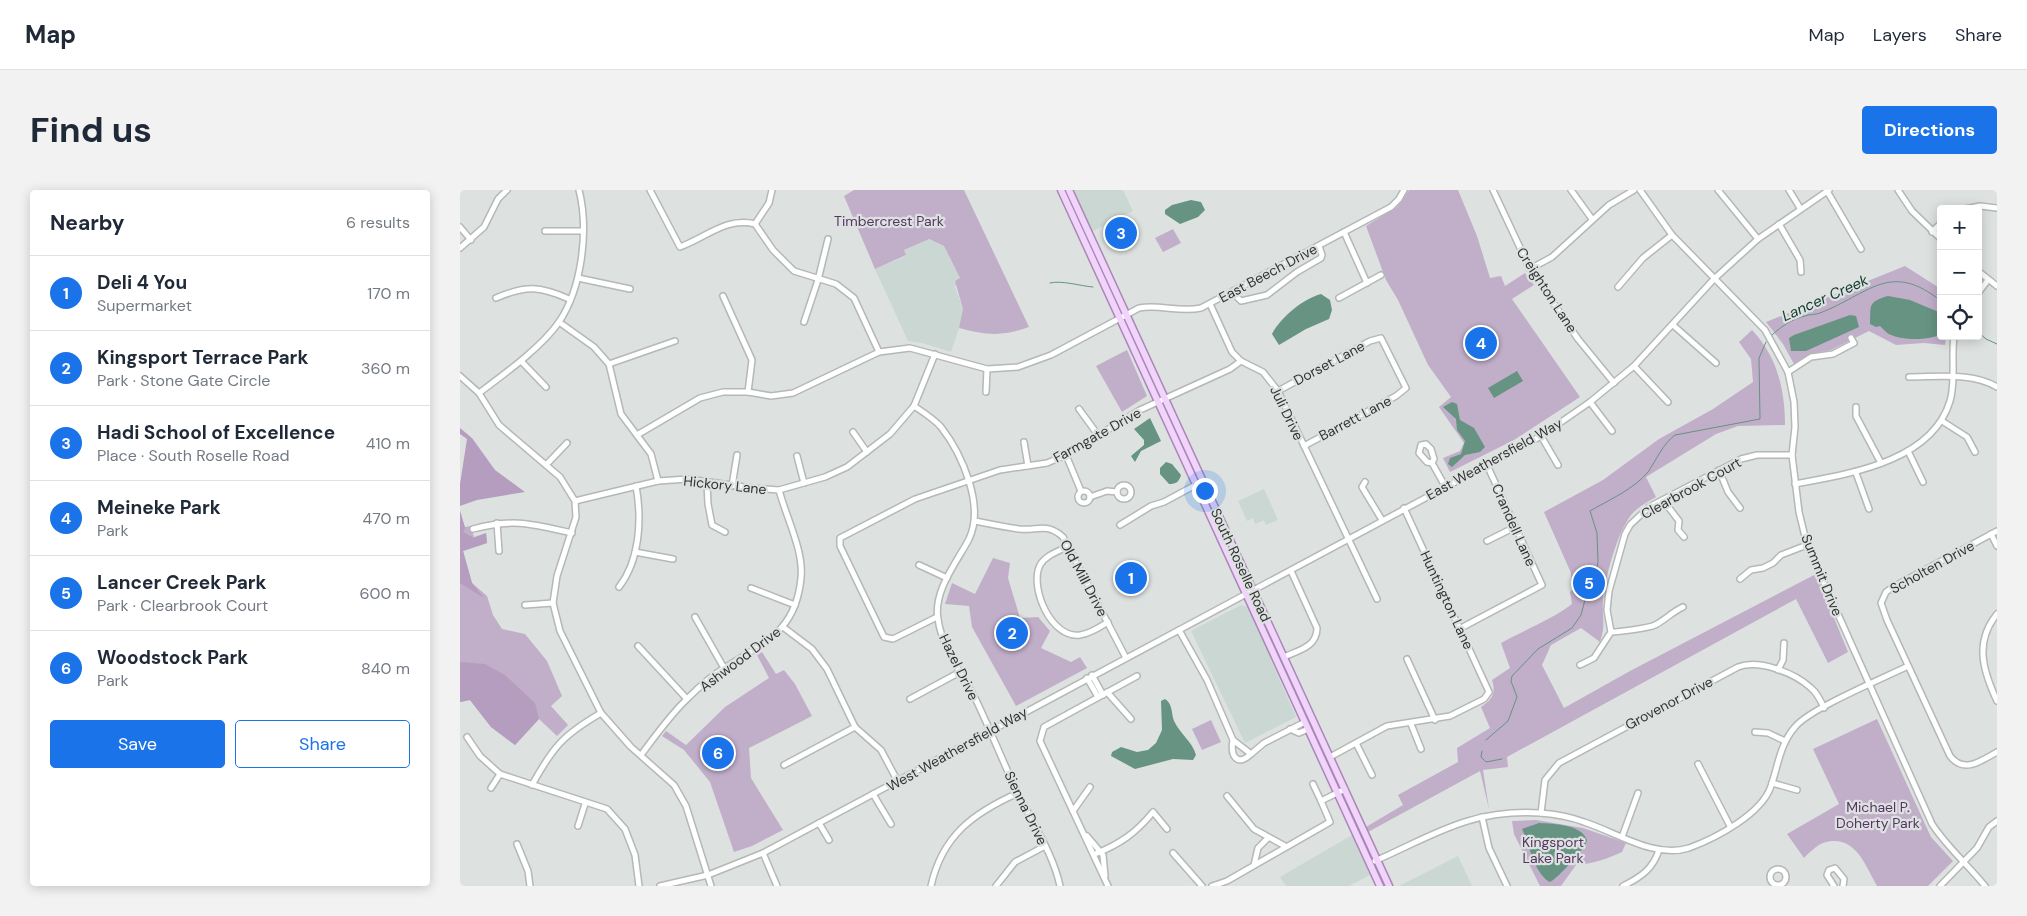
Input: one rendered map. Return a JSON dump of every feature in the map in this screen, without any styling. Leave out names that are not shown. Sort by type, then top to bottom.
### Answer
[{"type":"main road","name":"South Roselle Road","points":[[1061,190],[1250,593],[1306,726],[1380,886]]},
{"type":"main road","name":"South Roselle Road","points":[[1069,190],[1122,317]]},
{"type":"main road","name":"South Roselle Road","points":[[1250,593],[1284,657],[1389,886]]},
{"type":"street","points":[[460,248],[484,227],[498,199],[507,190]]},
{"type":"street","points":[[479,393],[521,361],[558,322],[578,278],[584,231],[583,206],[579,190]]},
{"type":"street","points":[[650,190],[680,248],[699,240],[729,223],[744,221],[755,224],[773,250],[794,271],[818,280],[836,284],[854,298],[879,352]]},
{"type":"street","points":[[755,224],[769,203],[772,190]]},
{"type":"street","name":"East Beech Drive","points":[[638,435],[700,398],[723,392],[748,392],[771,396],[792,393],[879,352],[910,348],[987,369],[1018,367],[1051,355],[1139,308],[1153,305],[1194,310],[1210,304],[1391,207],[1400,199],[1404,190]]},
{"type":"street","name":"Creighton Lane","points":[[1493,190],[1530,268],[1578,339],[1614,383]]},
{"type":"street","points":[[1571,190],[1592,219]]},
{"type":"street","points":[[1530,268],[1552,257],[1576,238],[1592,219],[1609,205],[1634,190]]},
{"type":"street","name":"Summit Drive","points":[[1640,190],[1672,235],[1765,330],[1788,372],[1794,402],[1795,427],[1792,455],[1799,512],[1807,545],[1932,824],[1943,841],[1964,861],[1985,886]]},
{"type":"street","points":[[1718,190],[1758,239]]},
{"type":"street","points":[[1788,190],[1800,208]]},
{"type":"street","points":[[1898,190],[1912,211],[1937,236]]},
{"type":"street","points":[[1828,191],[1861,249]]},
{"type":"street","name":"East Weathersfield Way","points":[[1250,593],[1348,538],[1541,436],[1590,402],[1634,366],[1714,279],[1758,239],[1800,208],[1828,191]]},
{"type":"street","points":[[1982,206],[1997,208]]},
{"type":"street","points":[[1779,224],[1800,260],[1801,272]]},
{"type":"street","points":[[460,227],[470,240]]},
{"type":"street","points":[[1932,232],[1937,228]]},
{"type":"street","points":[[545,231],[584,231]]},
{"type":"street","points":[[1344,232],[1367,283]]},
{"type":"street","points":[[1618,287],[1643,258],[1672,235]]},
{"type":"street","points":[[804,322],[818,280],[828,239]]},
{"type":"street","points":[[1232,292],[1236,298],[1242,301],[1268,295],[1297,272],[1321,258],[1322,255],[1318,246]]},
{"type":"street","points":[[1982,275],[1997,286]]},
{"type":"street","points":[[1339,298],[1381,276]]},
{"type":"street","points":[[578,278],[630,289]]},
{"type":"street","points":[[1982,288],[1988,280]]},
{"type":"street","points":[[496,298],[518,289],[545,288],[569,299]]},
{"type":"street","points":[[724,296],[752,360],[748,392]]},
{"type":"street","name":"Juli Drive","points":[[1210,304],[1232,352],[1241,361],[1263,372],[1278,390],[1377,599]]},
{"type":"street","points":[[558,322],[594,347],[608,364],[621,414],[651,454],[658,481]]},
{"type":"street","points":[[1673,325],[1716,363]]},
{"type":"street","name":"Dorset Lane","points":[[1278,390],[1370,341],[1381,338],[1406,388]]},
{"type":"street","points":[[1788,372],[1811,356],[1833,354],[1854,343],[1851,338]]},
{"type":"street","points":[[1796,484],[1856,473],[1908,451],[1927,437],[1942,421],[1950,400],[1953,378],[1954,340]]},
{"type":"street","points":[[608,364],[675,341]]},
{"type":"street","name":"Hickory Lane","points":[[575,501],[658,481],[688,479],[707,483],[779,490],[824,477],[847,467],[890,434],[914,406],[935,354]]},
{"type":"street","points":[[521,361],[546,387]]},
{"type":"street","name":"Farmgate Drive","points":[[937,616],[893,639],[887,639],[882,635],[839,540],[915,499],[1000,470],[1047,462],[1066,455],[1140,410],[1230,369],[1241,361]]},
{"type":"street","points":[[1634,366],[1668,402]]},
{"type":"street","points":[[986,392],[987,369]]},
{"type":"street","points":[[460,376],[479,393],[499,426],[560,477],[575,501],[576,517],[557,576],[553,603],[560,631],[601,713],[620,737],[674,785],[686,806],[712,886]]},
{"type":"street","points":[[1909,377],[1986,381],[1997,387]]},
{"type":"street","name":"Barrett Lane","points":[[1304,446],[1396,396],[1406,388]]},
{"type":"street","points":[[1590,402],[1612,431]]},
{"type":"street","points":[[914,406],[939,426],[952,443],[968,480],[976,508],[976,521]]},
{"type":"street","points":[[1856,407],[1856,416],[1881,463]]},
{"type":"street","points":[[1079,408],[1098,435]]},
{"type":"street","points":[[1942,421],[1967,437],[1975,452]]},
{"type":"street","points":[[853,432],[867,452]]},
{"type":"street","points":[[1541,436],[1558,465]]},
{"type":"street","points":[[1024,442],[1028,466]]},
{"type":"street","points":[[546,465],[567,443]]},
{"type":"street","points":[[1908,451],[1923,482]]},
{"type":"street","points":[[732,486],[737,455]]},
{"type":"street","points":[[1066,455],[1081,491]]},
{"type":"street","name":"Clearbrook Court","points":[[1611,632],[1607,610],[1609,591],[1625,534],[1638,515],[1741,459],[1757,455],[1792,455]]},
{"type":"street","points":[[797,456],[804,483]]},
{"type":"street","points":[[1432,463],[1445,486]]},
{"type":"street","name":"Crandell Lane","points":[[1461,628],[1542,585],[1487,465]]},
{"type":"street","points":[[1719,470],[1728,492],[1740,508]]},
{"type":"street","points":[[1856,473],[1869,509]]},
{"type":"street","points":[[1120,525],[1151,506],[1164,502],[1199,482]]},
{"type":"street","points":[[1365,482],[1362,488],[1382,520]]},
{"type":"street","points":[[707,483],[712,526],[725,532]]},
{"type":"street","points":[[619,587],[627,578],[635,552],[641,511],[636,486]]},
{"type":"street","name":"Ashwood Drive","points":[[641,755],[687,699],[724,668],[770,640],[783,628],[795,605],[802,578],[798,547],[786,516],[779,490]]},
{"type":"street","points":[[1081,491],[1087,492],[1090,496]]},
{"type":"street","points":[[1081,491],[1078,496],[1082,503],[1088,502],[1090,496]]},
{"type":"street","points":[[1090,496],[1107,491],[1117,492]]},
{"type":"street","points":[[1664,500],[1678,521],[1678,530],[1684,538]]},
{"type":"street","name":"Huntington Lane","points":[[1404,508],[1489,692],[1484,699],[1450,716],[1435,720]]},
{"type":"street","name":"Old Mill Drive","points":[[976,521],[1021,529],[1046,527],[1057,531],[1069,546],[1126,658]]},
{"type":"street","name":"Hazel Drive","points":[[976,521],[970,537],[947,578],[940,595],[937,616],[943,640],[990,730]]},
{"type":"street","points":[[473,529],[497,523],[524,522],[572,533]]},
{"type":"street","points":[[497,523],[499,551]]},
{"type":"street","points":[[1487,541],[1515,527]]},
{"type":"street","name":"Scholten Drive","points":[[1997,531],[1886,592],[1882,599],[1882,609],[1953,760],[1960,765],[1968,766],[1997,752]]},
{"type":"street","points":[[1991,534],[1997,546]]},
{"type":"street","points":[[1740,579],[1752,570],[1773,563],[1781,555],[1807,545]]},
{"type":"street","points":[[1069,546],[1048,556],[1041,563],[1037,572],[1036,581],[1048,618],[1068,634],[1079,636],[1108,622]]},
{"type":"street","points":[[635,552],[673,559]]},
{"type":"street","points":[[919,565],[947,578]]},
{"type":"street","points":[[1284,657],[1314,643],[1318,628],[1291,571]]},
{"type":"street","points":[[751,588],[795,605]]},
{"type":"street","name":"West Weathersfield Way","points":[[660,886],[708,875],[763,853],[990,730],[1250,593]]},
{"type":"street","points":[[525,605],[553,603]]},
{"type":"street","points":[[1580,665],[1594,658],[1611,632],[1625,632],[1635,628],[1654,626],[1667,615],[1682,607]]},
{"type":"street","points":[[1997,614],[1988,627],[1982,650],[1986,675],[1997,701]]},
{"type":"street","points":[[695,617],[724,668]]},
{"type":"street","points":[[783,628],[812,649],[827,669],[855,727],[880,750],[897,780]]},
{"type":"street","points":[[1179,630],[1207,680],[1233,740],[1251,754]]},
{"type":"street","points":[[1778,670],[1783,660],[1784,643]]},
{"type":"street","points":[[638,646],[687,699]]},
{"type":"street","points":[[1330,757],[1387,726],[1435,720],[1407,659]]},
{"type":"street","name":"Grovenor Drive","points":[[1541,813],[1545,780],[1555,766],[1566,758],[1738,667],[1758,664],[1778,670],[1810,687],[1824,708]]},
{"type":"street","points":[[1370,864],[1434,832],[1482,817],[1507,813],[1541,813],[1583,821],[1659,850],[1688,848],[1758,809],[1765,800],[1772,783],[1785,741],[1801,721],[1908,666]]},
{"type":"street","points":[[910,699],[960,672]]},
{"type":"street","points":[[1108,886],[1105,876],[1105,859],[1098,853],[1080,828],[1040,741],[1040,734],[1044,727],[1137,676]]},
{"type":"street","points":[[1090,677],[1102,695],[1131,719]]},
{"type":"street","points":[[532,785],[548,756],[572,730],[601,713]]},
{"type":"street","points":[[1411,724],[1421,749]]},
{"type":"street","points":[[1233,740],[1231,750],[1234,756],[1239,760],[1245,759],[1264,743],[1290,730],[1306,726]]},
{"type":"street","points":[[784,765],[855,727]]},
{"type":"street","name":"Sienna Drive","points":[[990,730],[1018,793],[1045,846],[1060,886]]},
{"type":"street","points":[[1755,732],[1768,733],[1785,741]]},
{"type":"street","points":[[467,736],[480,756],[500,774],[584,804],[607,810],[624,829],[635,854],[639,886]]},
{"type":"street","points":[[1356,743],[1372,775]]},
{"type":"street","points":[[1698,764],[1730,826]]},
{"type":"street","points":[[491,788],[500,774]]},
{"type":"street","points":[[1772,783],[1797,790]]},
{"type":"street","points":[[1212,886],[1227,881],[1285,846],[1330,822],[1312,784]]},
{"type":"street","points":[[1073,811],[1090,787]]},
{"type":"street","points":[[1320,801],[1345,789]]},
{"type":"street","points":[[931,886],[942,852],[954,835],[970,820],[990,807],[1018,793]]},
{"type":"street","points":[[1622,837],[1638,793]]},
{"type":"street","points":[[874,794],[891,824]]},
{"type":"street","points":[[1227,796],[1254,829],[1285,846]]},
{"type":"street","points":[[578,826],[584,804]]},
{"type":"street","points":[[1098,853],[1130,837],[1153,812],[1167,829]]},
{"type":"street","points":[[1482,817],[1489,848],[1507,886]]},
{"type":"street","points":[[1940,886],[1977,848],[1989,826],[1997,821]]},
{"type":"street","points":[[819,823],[829,840]]},
{"type":"street","points":[[1254,865],[1258,848],[1268,838]]},
{"type":"street","points":[[517,844],[528,871],[530,886]]},
{"type":"street","points":[[996,886],[1015,862],[1045,846]]},
{"type":"street","points":[[1623,886],[1649,870],[1659,850]]},
{"type":"street","points":[[763,853],[777,886]]},
{"type":"street","points":[[1172,853],[1202,886]]},
{"type":"street","points":[[1834,886],[1827,875],[1833,868],[1837,869],[1844,879],[1842,886]]},
{"type":"shaded area","points":[[1072,190],[1123,190],[1133,211],[1091,232]]},
{"type":"shaded area","points":[[1191,200],[1201,202],[1205,210],[1198,217],[1180,224],[1165,214],[1165,210],[1172,205]]},
{"type":"shaded area","points":[[928,239],[944,246],[960,278],[955,287],[963,309],[963,316],[951,352],[922,343],[908,341],[875,269],[906,256],[904,250]]},
{"type":"shaded area","points":[[1321,294],[1330,300],[1332,310],[1329,319],[1306,329],[1279,345],[1272,334],[1281,321],[1300,304]]},
{"type":"shaded area","points":[[1888,296],[1910,300],[1937,311],[1937,336],[1921,339],[1897,337],[1886,332],[1880,326],[1876,327],[1870,324],[1871,305],[1876,300]]},
{"type":"shaded area","points":[[1850,315],[1856,316],[1859,327],[1806,351],[1791,351],[1789,338]]},
{"type":"shaded area","points":[[1517,371],[1523,381],[1494,398],[1488,388]]},
{"type":"shaded area","points":[[1452,402],[1457,404],[1460,420],[1474,428],[1485,447],[1480,452],[1465,455],[1452,467],[1448,464],[1450,458],[1461,454],[1465,441],[1457,430],[1456,419],[1443,407]]},
{"type":"shaded area","points":[[1150,418],[1161,441],[1141,451],[1135,462],[1131,456],[1144,445],[1144,440],[1134,429]]},
{"type":"shaded area","points":[[460,428],[472,438],[495,470],[525,492],[477,500],[460,506],[460,484],[467,439],[460,434]]},
{"type":"shaded area","points":[[1166,462],[1172,464],[1181,475],[1175,483],[1169,484],[1160,474],[1160,468]]},
{"type":"shaded area","points":[[1264,489],[1278,520],[1266,525],[1263,519],[1263,521],[1255,524],[1253,518],[1247,521],[1238,501]]},
{"type":"shaded area","points":[[460,511],[465,528],[463,532],[474,538],[486,533],[487,543],[463,551],[472,583],[484,598],[460,583]]},
{"type":"shaded area","points":[[1241,605],[1248,607],[1296,717],[1245,743],[1191,631]]},
{"type":"shaded area","points":[[460,662],[485,664],[505,675],[535,703],[539,719],[515,745],[491,727],[470,700],[460,702]]},
{"type":"shaded area","points":[[1165,699],[1171,706],[1174,721],[1194,750],[1196,755],[1193,760],[1173,759],[1135,769],[1111,756],[1112,752],[1121,747],[1137,752],[1148,750],[1156,743],[1162,730],[1161,701]]},
{"type":"shaded area","points":[[1539,823],[1573,828],[1584,835],[1587,840],[1571,862],[1550,882],[1544,878],[1536,865],[1522,829]]},
{"type":"shaded area","points":[[1352,835],[1370,875],[1349,886],[1286,886],[1280,877]]},
{"type":"shaded area","points":[[1458,856],[1472,886],[1399,886]]},
{"type":"green space","name":"Timbercrest Park","points":[[854,190],[964,190],[1029,327],[1002,334],[959,328],[963,309],[955,281],[960,278],[944,246],[929,239],[904,250],[906,255],[875,269],[844,196]]},
{"type":"green space","points":[[1409,190],[1458,190],[1477,236],[1490,278],[1501,276],[1505,286],[1525,273],[1534,285],[1512,299],[1580,397],[1514,440],[1450,472],[1443,458],[1460,451],[1464,443],[1439,407],[1451,397],[1428,365],[1398,300],[1386,280],[1366,226],[1397,207]]},
{"type":"green space","points":[[1173,229],[1181,243],[1163,252],[1155,238]]},
{"type":"green space","points":[[1905,266],[1937,286],[1937,340],[1946,340],[1945,345],[1924,343],[1896,345],[1869,331],[1831,350],[1810,354],[1794,364],[1783,344],[1766,322]]},
{"type":"green space","points":[[1752,330],[1768,351],[1778,374],[1785,412],[1785,425],[1738,426],[1716,434],[1646,477],[1656,497],[1631,515],[1621,533],[1609,568],[1604,591],[1603,626],[1600,642],[1581,628],[1551,645],[1542,665],[1564,708],[1630,671],[1816,574],[1848,652],[1828,663],[1796,599],[1507,757],[1508,767],[1483,770],[1489,809],[1480,771],[1368,832],[1366,827],[1403,805],[1398,795],[1458,762],[1457,748],[1490,728],[1481,707],[1492,695],[1494,689],[1492,680],[1510,668],[1501,643],[1546,620],[1572,604],[1570,592],[1572,590],[1571,573],[1544,512],[1603,480],[1659,439],[1713,409],[1753,382],[1751,359],[1739,342]]},
{"type":"green space","points":[[1127,350],[1147,396],[1122,412],[1096,366]]},
{"type":"green space","points":[[460,511],[465,527],[471,526],[474,537],[486,533],[487,543],[463,551],[472,583],[487,596],[493,615],[502,629],[525,634],[547,661],[562,696],[551,706],[568,725],[557,736],[539,719],[515,745],[491,727],[470,700],[460,702]]},
{"type":"green space","points":[[993,558],[1010,563],[1008,578],[1020,618],[1038,617],[1050,631],[1041,648],[1071,662],[1080,657],[1087,668],[1016,706],[972,627],[969,606],[945,604],[952,583],[975,594]]},
{"type":"green space","points":[[762,652],[776,674],[784,670],[795,684],[812,716],[749,748],[751,778],[783,830],[752,846],[734,852],[710,782],[684,750],[662,736],[666,731],[686,745],[725,707],[769,678],[757,655]]},
{"type":"green space","name":"Michael P. Doherty Park","points":[[1877,719],[1931,837],[1953,861],[1928,886],[1877,886],[1858,853],[1851,847],[1834,841],[1823,843],[1804,858],[1787,834],[1839,804],[1813,749]]},
{"type":"green space","points":[[1211,720],[1221,742],[1202,750],[1192,729]]},
{"type":"green space","name":"Kingsport Lake Park","points":[[1536,820],[1583,828],[1626,843],[1622,852],[1616,855],[1576,865],[1561,886],[1540,886],[1514,834],[1512,821]]},
{"type":"waterway","name":"Lancer Creek","points":[[1772,335],[1796,319],[1820,313],[1880,284],[1893,282],[1907,283],[1923,289],[1937,298]]},
{"type":"waterway","points":[[1050,283],[1093,287]]},
{"type":"waterway","points":[[1982,336],[1997,344]]},
{"type":"waterway","name":"Lancer Creek","points":[[1486,740],[1508,721],[1517,697],[1511,681],[1512,676],[1538,649],[1572,628],[1581,615],[1589,585],[1596,573],[1598,562],[1597,533],[1590,511],[1636,484],[1648,472],[1663,448],[1675,435],[1760,419],[1759,358],[1766,342]]},
{"type":"waterway","points":[[1482,751],[1481,757],[1486,762],[1502,759]]},
{"type":"place","name":"Hadi School of Excellence","points":[[1121,233]]},
{"type":"place","name":"Meineke Park","points":[[1481,343]]},
{"type":"place","name":"Deli 4 You","points":[[1131,578]]},
{"type":"place","name":"Lancer Creek Park","points":[[1589,583]]},
{"type":"place","name":"Kingsport Terrace Park","points":[[1012,633]]},
{"type":"place","name":"Woodstock Park","points":[[718,753]]}]
